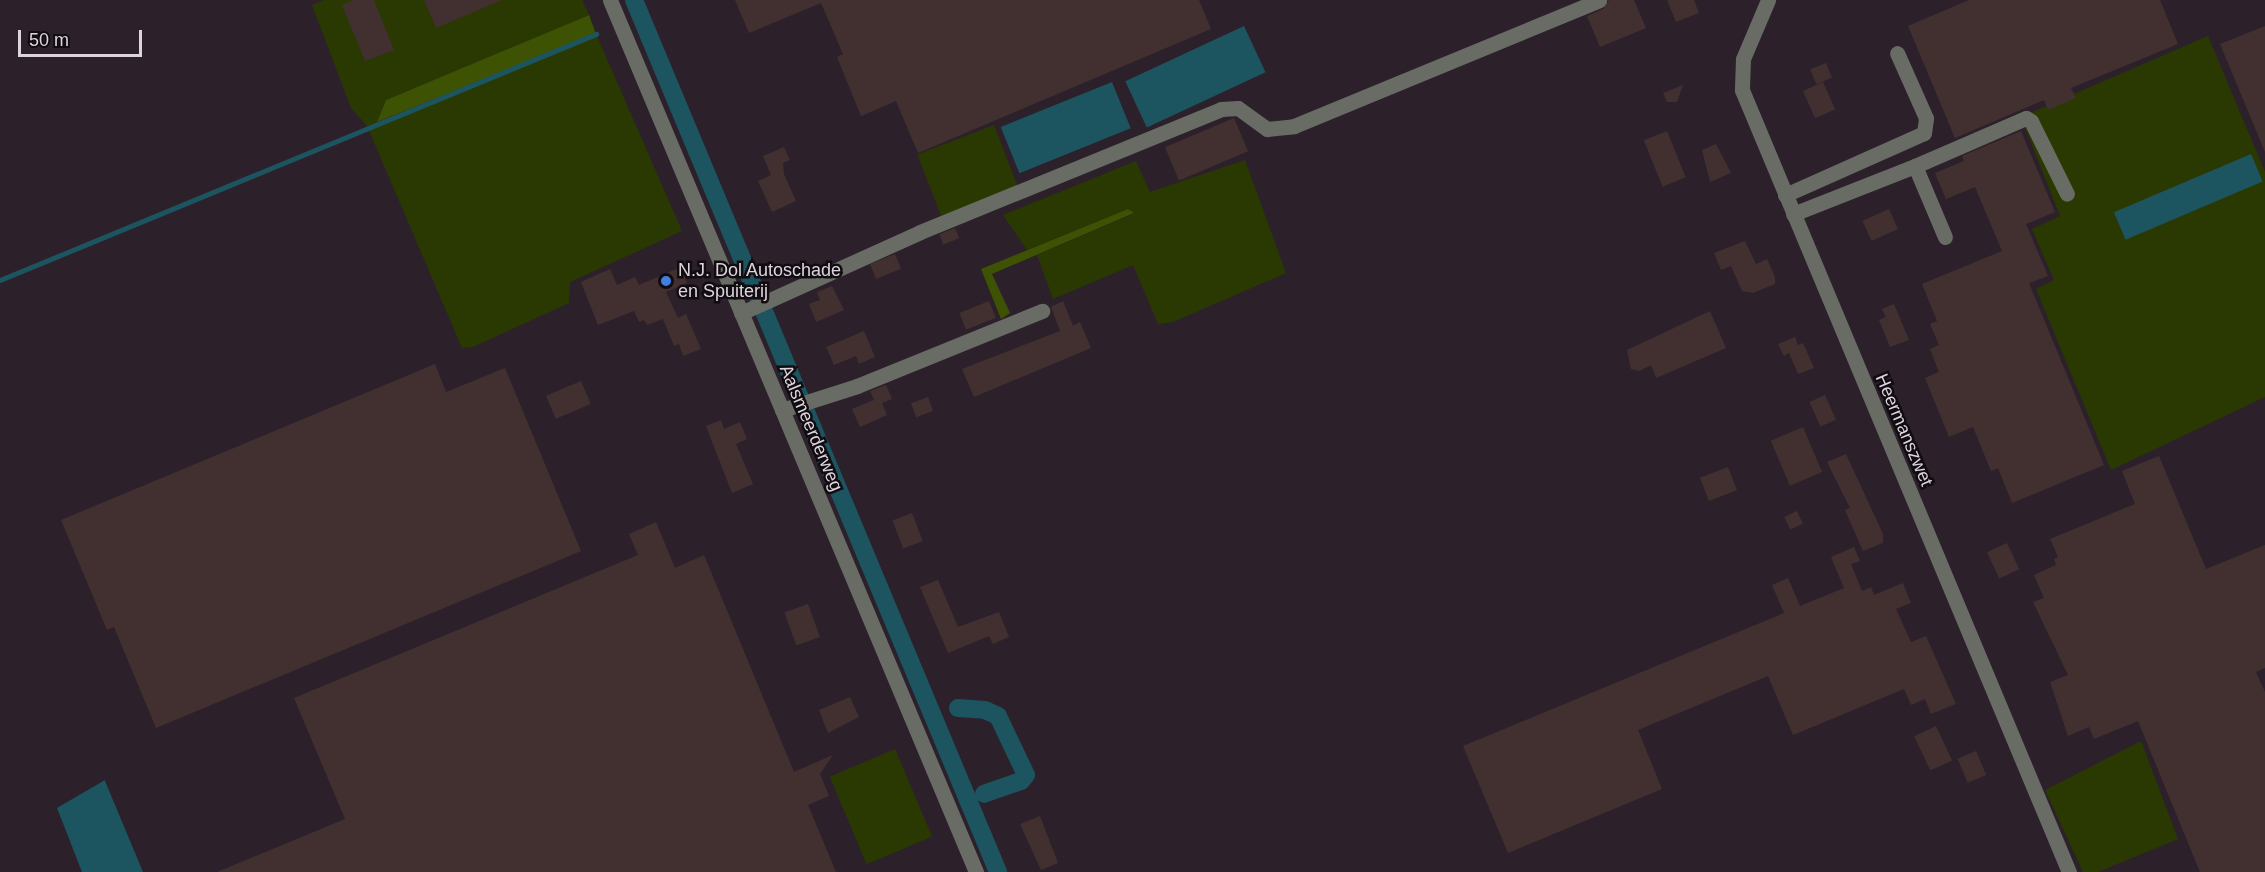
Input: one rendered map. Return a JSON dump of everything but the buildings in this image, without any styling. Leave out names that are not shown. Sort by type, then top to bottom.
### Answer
[{"type":"street","name":"Aalsmeerderweg","points":[[610,0],[746,311],[782,410],[976,872]]},
{"type":"street","points":[[746,311],[921,232],[1221,110],[1238,108],[1267,129],[1294,126],[1599,0]]},
{"type":"street","name":"Heermanszwet","points":[[1768,0],[1743,58],[1742,90],[2069,872]]},
{"type":"street","points":[[1785,195],[1924,133],[1926,118],[1897,53]]},
{"type":"street","points":[[1793,214],[1915,166],[2026,118],[2067,194]]},
{"type":"street","points":[[1915,166],[1945,237]]},
{"type":"street","points":[[782,410],[857,386],[1042,311]]},
{"type":"green space","points":[[324,0],[582,0],[589,15],[386,100],[377,122],[596,34],[682,231],[570,282],[569,303],[473,347],[462,348],[367,126],[351,108],[312,5]]},
{"type":"green space","points":[[589,15],[596,34],[377,122],[386,100]]},
{"type":"green space","points":[[2208,36],[2265,172],[2265,397],[2111,470],[2036,289],[2054,280],[2032,229],[2060,216],[2021,117]]},
{"type":"green space","points":[[994,125],[1018,187],[941,216],[917,154]]},
{"type":"green space","points":[[1245,160],[1286,273],[1173,322],[1158,324],[1133,265],[1053,299],[1037,255],[1133,214],[1128,209],[1027,250],[1003,215],[1136,161],[1150,192]]},
{"type":"green space","points":[[1128,209],[1134,213],[992,274],[1010,313],[1001,319],[981,269]]},
{"type":"green space","points":[[2141,741],[2178,839],[2098,872],[2083,872],[2045,790]]},
{"type":"green space","points":[[895,749],[932,836],[867,864],[830,777]]},
{"type":"water","points":[[1244,26],[1266,72],[1147,128],[1125,81]]},
{"type":"water","points":[[1112,82],[1131,128],[1019,173],[1001,127]]},
{"type":"water","points":[[2251,154],[2263,182],[2126,240],[2114,212]]},
{"type":"water","points":[[105,780],[143,872],[82,872],[57,808]]},
{"type":"waterway","points":[[634,0],[998,872]]},
{"type":"waterway","points":[[0,280],[596,34]]},
{"type":"waterway","points":[[958,708],[985,710],[998,716],[1026,775],[1021,781],[984,794]]},
{"type":"place","name":"N.J. Dol Autoschade en Spuiterij","points":[[666,281]]}]
